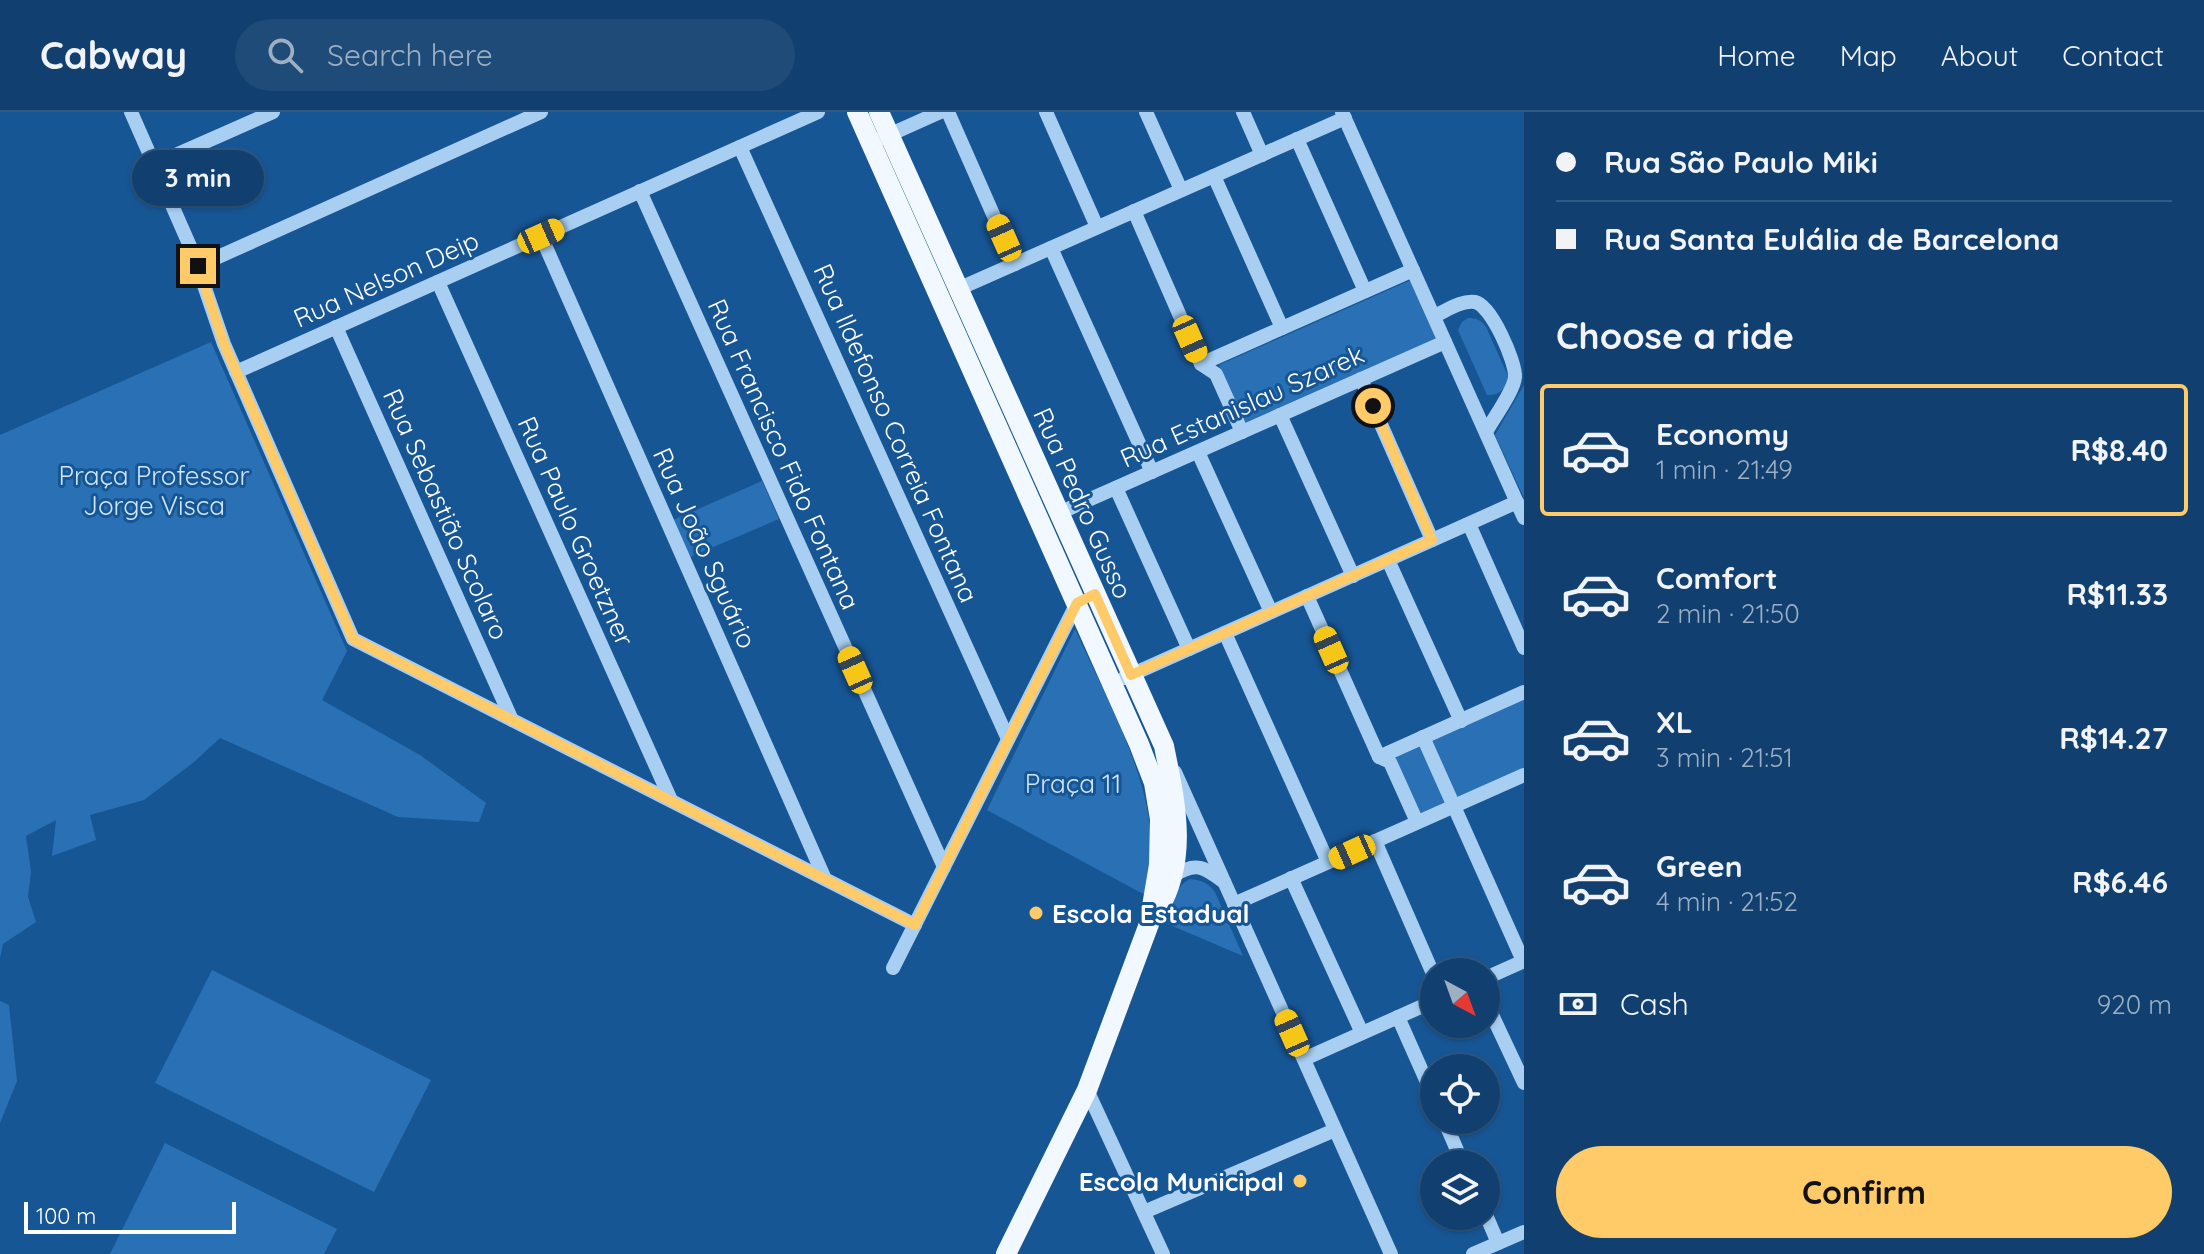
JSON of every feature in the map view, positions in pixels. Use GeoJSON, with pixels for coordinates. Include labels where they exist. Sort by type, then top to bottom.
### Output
{"type":"FeatureCollection","features":[{"type":"Feature","properties":{"kind":"main road","name":"Rua Pedro Gusso"},"geometry":{"type":"LineString","coordinates":[[857,112],[880,139],[958,289],[1059,513],[1086,598]]}},
{"type":"Feature","properties":{"kind":"main road","name":"Rua Pedro Gusso"},"geometry":{"type":"LineString","coordinates":[[879,112],[880,139],[1122,679],[1158,803],[1160,850],[1149,924]]}},
{"type":"Feature","properties":{"kind":"main road","name":"Rua Pedro Gusso"},"geometry":{"type":"LineString","coordinates":[[1006,1254],[1087,1090],[1149,924],[1173,876],[1177,823],[1164,746],[1122,679]]}},
{"type":"Feature","properties":{"kind":"street"},"geometry":{"type":"LineString","coordinates":[[131,112],[198,266],[219,332],[353,639],[915,925]]}},
{"type":"Feature","properties":{"kind":"street"},"geometry":{"type":"LineString","coordinates":[[153,165],[273,112]]}},
{"type":"Feature","properties":{"kind":"street"},"geometry":{"type":"LineString","coordinates":[[198,266],[541,112]]}},
{"type":"Feature","properties":{"kind":"street","name":"Rua Nelson Deip"},"geometry":{"type":"LineString","coordinates":[[236,372],[818,112]]}},
{"type":"Feature","properties":{"kind":"street"},"geometry":{"type":"LineString","coordinates":[[880,139],[940,112]]}},
{"type":"Feature","properties":{"kind":"street"},"geometry":{"type":"LineString","coordinates":[[948,112],[1015,264]]}},
{"type":"Feature","properties":{"kind":"street"},"geometry":{"type":"LineString","coordinates":[[1046,112],[1097,227]]}},
{"type":"Feature","properties":{"kind":"street"},"geometry":{"type":"LineString","coordinates":[[1146,112],[1181,190]]}},
{"type":"Feature","properties":{"kind":"street"},"geometry":{"type":"LineString","coordinates":[[1243,112],[1262,155]]}},
{"type":"Feature","properties":{"kind":"street"},"geometry":{"type":"LineString","coordinates":[[958,289],[1262,155],[1343,115],[1524,518]]}},
{"type":"Feature","properties":{"kind":"street"},"geometry":{"type":"LineString","coordinates":[[1297,139],[1365,291]]}},
{"type":"Feature","properties":{"kind":"street","name":"Rua Ildefonso Correia Fontana"},"geometry":{"type":"LineString","coordinates":[[740,147],[1008,739]]}},
{"type":"Feature","properties":{"kind":"street"},"geometry":{"type":"LineString","coordinates":[[1214,176],[1282,328]]}},
{"type":"Feature","properties":{"kind":"street","name":"Rua Francisco Fido Fontana"},"geometry":{"type":"LineString","coordinates":[[640,191],[944,867]]}},
{"type":"Feature","properties":{"kind":"street"},"geometry":{"type":"LineString","coordinates":[[1134,211],[1201,364],[1216,374],[1242,432]]}},
{"type":"Feature","properties":{"kind":"street","name":"Rua João Sguário"},"geometry":{"type":"LineString","coordinates":[[541,236],[825,879]]}},
{"type":"Feature","properties":{"kind":"street"},"geometry":{"type":"LineString","coordinates":[[1051,248],[1152,472]]}},
{"type":"Feature","properties":{"kind":"street"},"geometry":{"type":"LineString","coordinates":[[1201,364],[1413,270]]}},
{"type":"Feature","properties":{"kind":"street","name":"Rua Paulo Groetzner"},"geometry":{"type":"LineString","coordinates":[[438,282],[671,800]]}},
{"type":"Feature","properties":{"kind":"street"},"geometry":{"type":"LineString","coordinates":[[1434,316],[1473,302],[1481,304],[1493,319],[1516,375],[1513,386],[1486,432]]}},
{"type":"Feature","properties":{"kind":"street","name":"Rua Sebastião Scolaro"},"geometry":{"type":"LineString","coordinates":[[336,327],[512,720]]}},
{"type":"Feature","properties":{"kind":"street","name":"Rua Estanislau Szarek"},"geometry":{"type":"LineString","coordinates":[[1059,513],[1445,342]]}},
{"type":"Feature","properties":{"kind":"street"},"geometry":{"type":"LineString","coordinates":[[1361,379],[1432,540]]}},
{"type":"Feature","properties":{"kind":"street"},"geometry":{"type":"LineString","coordinates":[[1280,415],[1353,576]]}},
{"type":"Feature","properties":{"kind":"street"},"geometry":{"type":"LineString","coordinates":[[1198,452],[1271,612]]}},
{"type":"Feature","properties":{"kind":"street"},"geometry":{"type":"LineString","coordinates":[[1116,488],[1189,649]]}},
{"type":"Feature","properties":{"kind":"street"},"geometry":{"type":"LineString","coordinates":[[1122,679],[1517,502]]}},
{"type":"Feature","properties":{"kind":"street"},"geometry":{"type":"LineString","coordinates":[[1469,524],[1524,648]]}},
{"type":"Feature","properties":{"kind":"street"},"geometry":{"type":"LineString","coordinates":[[1388,560],[1461,721]]}},
{"type":"Feature","properties":{"kind":"street"},"geometry":{"type":"LineString","coordinates":[[1307,596],[1379,757],[1390,762],[1417,822]]}},
{"type":"Feature","properties":{"kind":"street"},"geometry":{"type":"LineString","coordinates":[[893,968],[1008,739],[1086,598]]}},
{"type":"Feature","properties":{"kind":"street"},"geometry":{"type":"LineString","coordinates":[[1225,633],[1328,862]]}},
{"type":"Feature","properties":{"kind":"street"},"geometry":{"type":"LineString","coordinates":[[1379,757],[1524,692]]}},
{"type":"Feature","properties":{"kind":"street"},"geometry":{"type":"LineString","coordinates":[[1423,737],[1524,961],[1500,972]]}},
{"type":"Feature","properties":{"kind":"street"},"geometry":{"type":"LineString","coordinates":[[1164,746],[1391,1254]]}},
{"type":"Feature","properties":{"kind":"street"},"geometry":{"type":"LineString","coordinates":[[1234,904],[1524,775]]}},
{"type":"Feature","properties":{"kind":"street"},"geometry":{"type":"LineString","coordinates":[[1375,841],[1426,958]]}},
{"type":"Feature","properties":{"kind":"street"},"geometry":{"type":"LineString","coordinates":[[1173,876],[1193,866],[1225,882]]}},
{"type":"Feature","properties":{"kind":"street"},"geometry":{"type":"LineString","coordinates":[[1291,878],[1362,1033]]}},
{"type":"Feature","properties":{"kind":"street"},"geometry":{"type":"LineString","coordinates":[[1304,1059],[1420,1007]]}},
{"type":"Feature","properties":{"kind":"street"},"geometry":{"type":"LineString","coordinates":[[1398,1017],[1420,1066]]}},
{"type":"Feature","properties":{"kind":"street"},"geometry":{"type":"LineString","coordinates":[[1500,1032],[1524,1083]]}},
{"type":"Feature","properties":{"kind":"street"},"geometry":{"type":"LineString","coordinates":[[1087,1090],[1163,1254]]}},
{"type":"Feature","properties":{"kind":"street"},"geometry":{"type":"LineString","coordinates":[[1144,1212],[1335,1130]]}},
{"type":"Feature","properties":{"kind":"street"},"geometry":{"type":"LineString","coordinates":[[1492,1230],[1498,1243]]}},
{"type":"Feature","properties":{"kind":"street"},"geometry":{"type":"LineString","coordinates":[[1473,1254],[1524,1232]]}},
{"type":"Feature","properties":{"kind":"green space"},"geometry":{"type":"Polygon","coordinates":[[[1411,280],[1437,338],[1244,423],[1219,365],[1411,280]]]}},
{"type":"Feature","properties":{"kind":"green space"},"geometry":{"type":"Polygon","coordinates":[[[1468,318],[1478,320],[1486,327],[1508,376],[1505,388],[1499,393],[1487,395],[1458,330],[1468,318]]]}},
{"type":"Feature","properties":{"kind":"green space","name":"Praça Professor Jorge Visca"},"geometry":{"type":"Polygon","coordinates":[[[211,342],[347,651],[322,700],[420,755],[486,803],[479,822],[398,817],[220,738],[144,800],[90,815],[96,840],[52,856],[56,820],[26,836],[31,872],[28,897],[36,922],[3,944],[0,958],[0,435],[211,342]]]}},
{"type":"Feature","properties":{"kind":"green space"},"geometry":{"type":"Polygon","coordinates":[[[1524,385],[1524,498],[1495,435],[1524,385]]]}},
{"type":"Feature","properties":{"kind":"green space"},"geometry":{"type":"Polygon","coordinates":[[[762,481],[779,519],[690,557],[673,520],[762,481]]]}},
{"type":"Feature","properties":{"kind":"green space","name":"Praça 11"},"geometry":{"type":"Polygon","coordinates":[[[1075,629],[1120,726],[1146,802],[1151,844],[1145,895],[987,810],[1075,629]]]}},
{"type":"Feature","properties":{"kind":"green space"},"geometry":{"type":"Polygon","coordinates":[[[1524,699],[1524,769],[1421,815],[1395,756],[1524,699]]]}},
{"type":"Feature","properties":{"kind":"green space"},"geometry":{"type":"Polygon","coordinates":[[[1190,879],[1204,882],[1215,892],[1243,956],[1163,922],[1177,892],[1190,879]]]}},
{"type":"Feature","properties":{"kind":"green space"},"geometry":{"type":"Polygon","coordinates":[[[212,970],[431,1080],[374,1192],[155,1083],[212,970]]]}},
{"type":"Feature","properties":{"kind":"green space"},"geometry":{"type":"Polygon","coordinates":[[[0,1001],[9,1005],[17,1081],[0,1123],[0,1001]]]}},
{"type":"Feature","properties":{"kind":"green space"},"geometry":{"type":"Polygon","coordinates":[[[165,1143],[337,1229],[324,1254],[110,1254],[165,1143]]]}},
{"type":"Feature","properties":{"kind":"place","name":"Escola Estadual"},"geometry":{"type":"Point","coordinates":[1036,913]}},
{"type":"Feature","properties":{"kind":"place","name":"Escola Municipal"},"geometry":{"type":"Point","coordinates":[1300,1181]}},
{"type":"Feature","properties":{"kind":"route"},"geometry":{"type":"LineString","coordinates":[[198,266],[224,344],[353,639],[915,925],[1077,603],[1095,594],[1131,675],[1432,540],[1373,406]]}}]}
